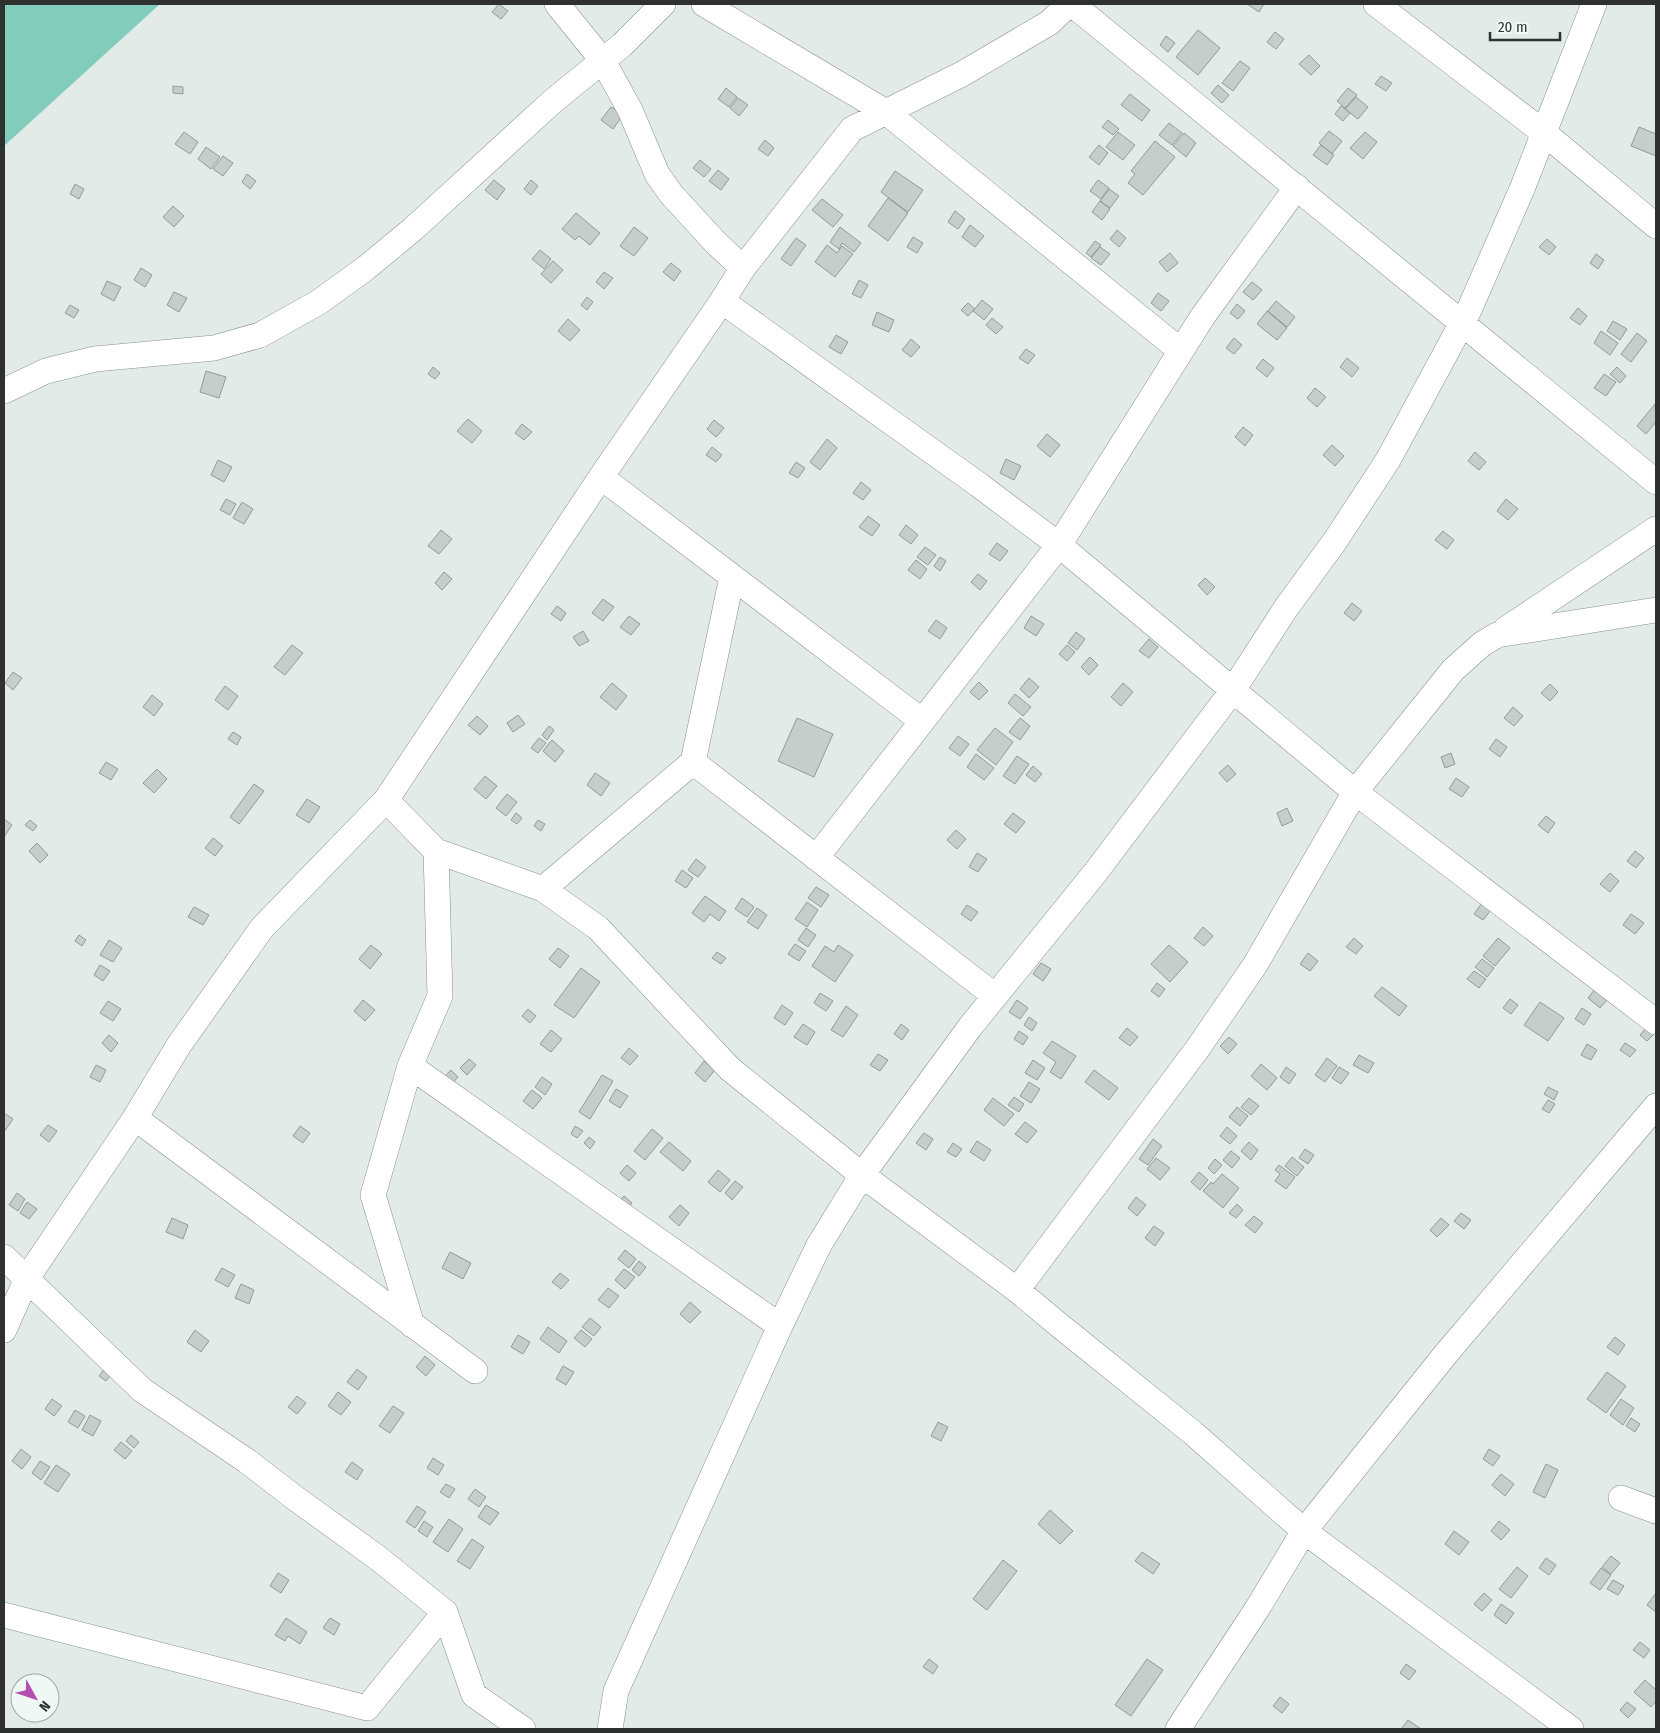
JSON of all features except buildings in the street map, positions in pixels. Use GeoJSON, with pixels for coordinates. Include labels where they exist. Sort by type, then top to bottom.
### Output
{"type":"FeatureCollection","features":[{"type":"Feature","properties":{"kind":"street"},"geometry":{"type":"LineString","coordinates":[[557,4],[603,61],[630,110],[657,174],[671,194],[742,268]]}},
{"type":"Feature","properties":{"kind":"street"},"geometry":{"type":"LineString","coordinates":[[4,386],[46,371],[94,359],[214,348],[260,335],[319,302],[413,229],[553,101],[622,45],[663,4]]}},
{"type":"Feature","properties":{"kind":"street"},"geometry":{"type":"LineString","coordinates":[[704,4],[886,112],[1181,351]]}},
{"type":"Feature","properties":{"kind":"street"},"geometry":{"type":"LineString","coordinates":[[4,1330],[27,1278],[134,1118],[179,1045],[262,928],[386,800],[601,477],[722,301],[742,268],[852,129],[962,74],[1049,23],[1071,4],[1656,482]]}},
{"type":"Feature","properties":{"kind":"street"},"geometry":{"type":"LineString","coordinates":[[1376,4],[1544,132],[1656,226]]}},
{"type":"Feature","properties":{"kind":"street"},"geometry":{"type":"LineString","coordinates":[[610,1729],[616,1691],[780,1326],[820,1245],[862,1175],[970,1027],[1095,872],[1233,690],[1286,608],[1335,540],[1388,460],[1469,310],[1522,189],[1594,4]]}},
{"type":"Feature","properties":{"kind":"street"},"geometry":{"type":"LineString","coordinates":[[816,858],[1059,545],[1203,316],[1297,187]]}},
{"type":"Feature","properties":{"kind":"street"},"geometry":{"type":"LineString","coordinates":[[722,301],[979,484],[1059,545],[1356,792],[1656,1022]]}},
{"type":"Feature","properties":{"kind":"street"},"geometry":{"type":"LineString","coordinates":[[601,477],[922,721]]}},
{"type":"Feature","properties":{"kind":"street"},"geometry":{"type":"LineString","coordinates":[[1017,1290],[1198,1048],[1240,988],[1356,792],[1453,670],[1482,644],[1497,636],[1656,529]]}},
{"type":"Feature","properties":{"kind":"street"},"geometry":{"type":"LineString","coordinates":[[543,889],[693,762],[732,577]]}},
{"type":"Feature","properties":{"kind":"street"},"geometry":{"type":"LineString","coordinates":[[1497,636],[1508,632],[1656,610]]}},
{"type":"Feature","properties":{"kind":"street"},"geometry":{"type":"LineString","coordinates":[[693,762],[994,996]]}},
{"type":"Feature","properties":{"kind":"street"},"geometry":{"type":"LineString","coordinates":[[386,800],[436,851],[543,889],[598,928],[730,1069],[862,1175],[1017,1290],[1193,1433],[1304,1532],[1571,1729]]}},
{"type":"Feature","properties":{"kind":"street"},"geometry":{"type":"LineString","coordinates":[[412,1324],[373,1195],[410,1066],[440,996],[436,851]]}},
{"type":"Feature","properties":{"kind":"street"},"geometry":{"type":"LineString","coordinates":[[410,1066],[780,1326]]}},
{"type":"Feature","properties":{"kind":"street"},"geometry":{"type":"LineString","coordinates":[[1178,1729],[1258,1609],[1304,1532],[1445,1355],[1656,1106]]}},
{"type":"Feature","properties":{"kind":"street"},"geometry":{"type":"LineString","coordinates":[[134,1118],[474,1371]]}},
{"type":"Feature","properties":{"kind":"street"},"geometry":{"type":"LineString","coordinates":[[4,1257],[142,1390],[247,1461],[378,1558],[445,1612],[474,1695],[523,1729]]}},
{"type":"Feature","properties":{"kind":"street"},"geometry":{"type":"LineString","coordinates":[[1621,1498],[1656,1511]]}},
{"type":"Feature","properties":{"kind":"street"},"geometry":{"type":"LineString","coordinates":[[4,1615],[367,1708],[445,1612]]}},
{"type":"Feature","properties":{"kind":"green space"},"geometry":{"type":"Polygon","coordinates":[[[4,4],[160,4],[4,146],[4,4]]]}}]}
